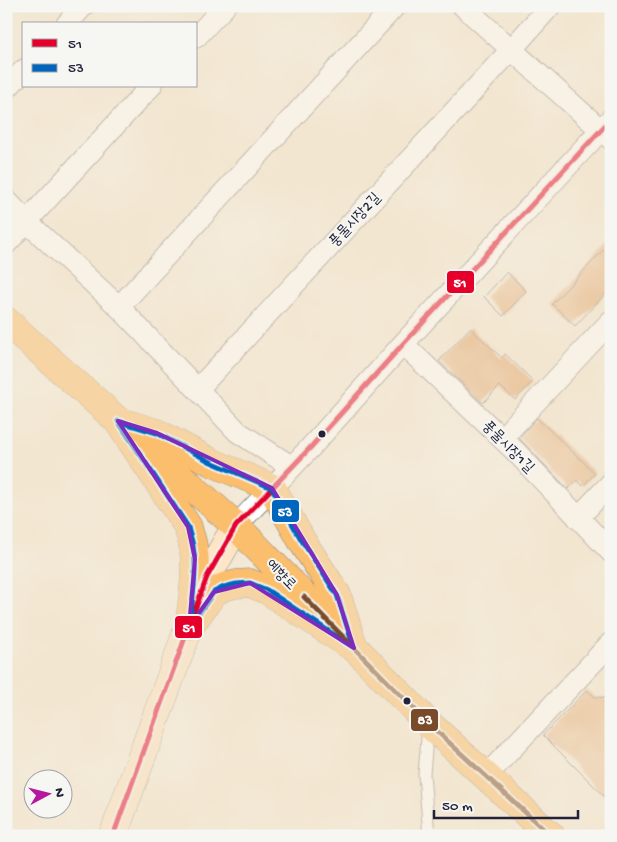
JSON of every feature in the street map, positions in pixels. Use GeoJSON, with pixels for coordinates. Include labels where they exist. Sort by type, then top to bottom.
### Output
{"type":"FeatureCollection","features":[{"type":"Feature","properties":{"kind":"main road","name":"예향로"},"geometry":{"type":"LineString","coordinates":[[6,321],[236,526],[428,724],[551,836]]}},
{"type":"Feature","properties":{"kind":"main road"},"geometry":{"type":"LineString","coordinates":[[118,421],[157,433],[211,462],[272,488],[302,541],[337,595],[354,648]]}},
{"type":"Feature","properties":{"kind":"main road"},"geometry":{"type":"LineString","coordinates":[[118,421],[188,527],[195,559],[189,627]]}},
{"type":"Feature","properties":{"kind":"main road"},"geometry":{"type":"LineString","coordinates":[[113,836],[207,577],[236,526]]}},
{"type":"Feature","properties":{"kind":"main road"},"geometry":{"type":"LineString","coordinates":[[189,627],[214,592],[224,587],[250,583],[267,590],[354,648]]}},
{"type":"Feature","properties":{"kind":"street"},"geometry":{"type":"LineString","coordinates":[[69,22],[83,6]]}},
{"type":"Feature","properties":{"kind":"street"},"geometry":{"type":"LineString","coordinates":[[198,36],[225,6]]}},
{"type":"Feature","properties":{"kind":"street"},"geometry":{"type":"LineString","coordinates":[[119,307],[395,6]]}},
{"type":"Feature","properties":{"kind":"street"},"geometry":{"type":"LineString","coordinates":[[236,526],[404,344],[607,130],[511,50],[463,6]]}},
{"type":"Feature","properties":{"kind":"street","name":"풍물시장2길"},"geometry":{"type":"LineString","coordinates":[[198,389],[550,6]]}},
{"type":"Feature","properties":{"kind":"street"},"geometry":{"type":"LineString","coordinates":[[6,89],[22,72]]}},
{"type":"Feature","properties":{"kind":"street"},"geometry":{"type":"LineString","coordinates":[[6,244],[150,88]]}},
{"type":"Feature","properties":{"kind":"street"},"geometry":{"type":"LineString","coordinates":[[6,200],[119,307],[238,432],[292,467]]}},
{"type":"Feature","properties":{"kind":"street"},"geometry":{"type":"LineString","coordinates":[[502,438],[611,321]]}},
{"type":"Feature","properties":{"kind":"street","name":"풍물시장1길"},"geometry":{"type":"LineString","coordinates":[[404,344],[502,438],[611,552]]}},
{"type":"Feature","properties":{"kind":"street"},"geometry":{"type":"LineString","coordinates":[[578,518],[611,483]]}},
{"type":"Feature","properties":{"kind":"street"},"geometry":{"type":"LineString","coordinates":[[486,776],[611,643]]}},
{"type":"Feature","properties":{"kind":"lane"},"geometry":{"type":"LineString","coordinates":[[428,724],[424,774],[429,836]]}},
{"type":"Feature","properties":{"kind":"highlighted area"},"geometry":{"type":"Polygon","coordinates":[[[118,421],[157,433],[272,488],[337,595],[354,648],[250,583],[214,592],[189,627],[195,559],[188,527],[118,421]]]}},
{"type":"Feature","properties":{"kind":"building"},"geometry":{"type":"Polygon","coordinates":[[[611,242],[611,288],[575,326],[552,304],[611,242]]]}},
{"type":"Feature","properties":{"kind":"building"},"geometry":{"type":"Polygon","coordinates":[[[507,272],[526,291],[503,316],[484,297],[507,272]]]}},
{"type":"Feature","properties":{"kind":"building"},"geometry":{"type":"Polygon","coordinates":[[[470,328],[502,358],[505,354],[533,381],[515,400],[500,386],[483,403],[439,361],[470,328]]]}},
{"type":"Feature","properties":{"kind":"building"},"geometry":{"type":"Polygon","coordinates":[[[537,418],[595,473],[583,486],[577,480],[568,489],[519,438],[537,418]]]}},
{"type":"Feature","properties":{"kind":"building"},"geometry":{"type":"Polygon","coordinates":[[[587,690],[595,697],[611,698],[611,803],[543,735],[587,690]]]}},
{"type":"Feature","properties":{"kind":"transit line","name":"51"},"geometry":{"type":"LineString","coordinates":[[113,836],[207,577],[236,526],[310,448],[403,344],[611,119]]}},
{"type":"Feature","properties":{"kind":"transit line","name":"53"},"geometry":{"type":"LineString","coordinates":[[118,421],[157,433],[211,462],[272,488],[302,541],[337,595],[354,648],[267,590],[250,583],[236,584],[214,592],[189,627],[195,566],[193,546],[188,527],[118,421]]}},
{"type":"Feature","properties":{"kind":"transit line","name":"83"},"geometry":{"type":"LineString","coordinates":[[304,597],[429,724],[551,836]]}}]}
